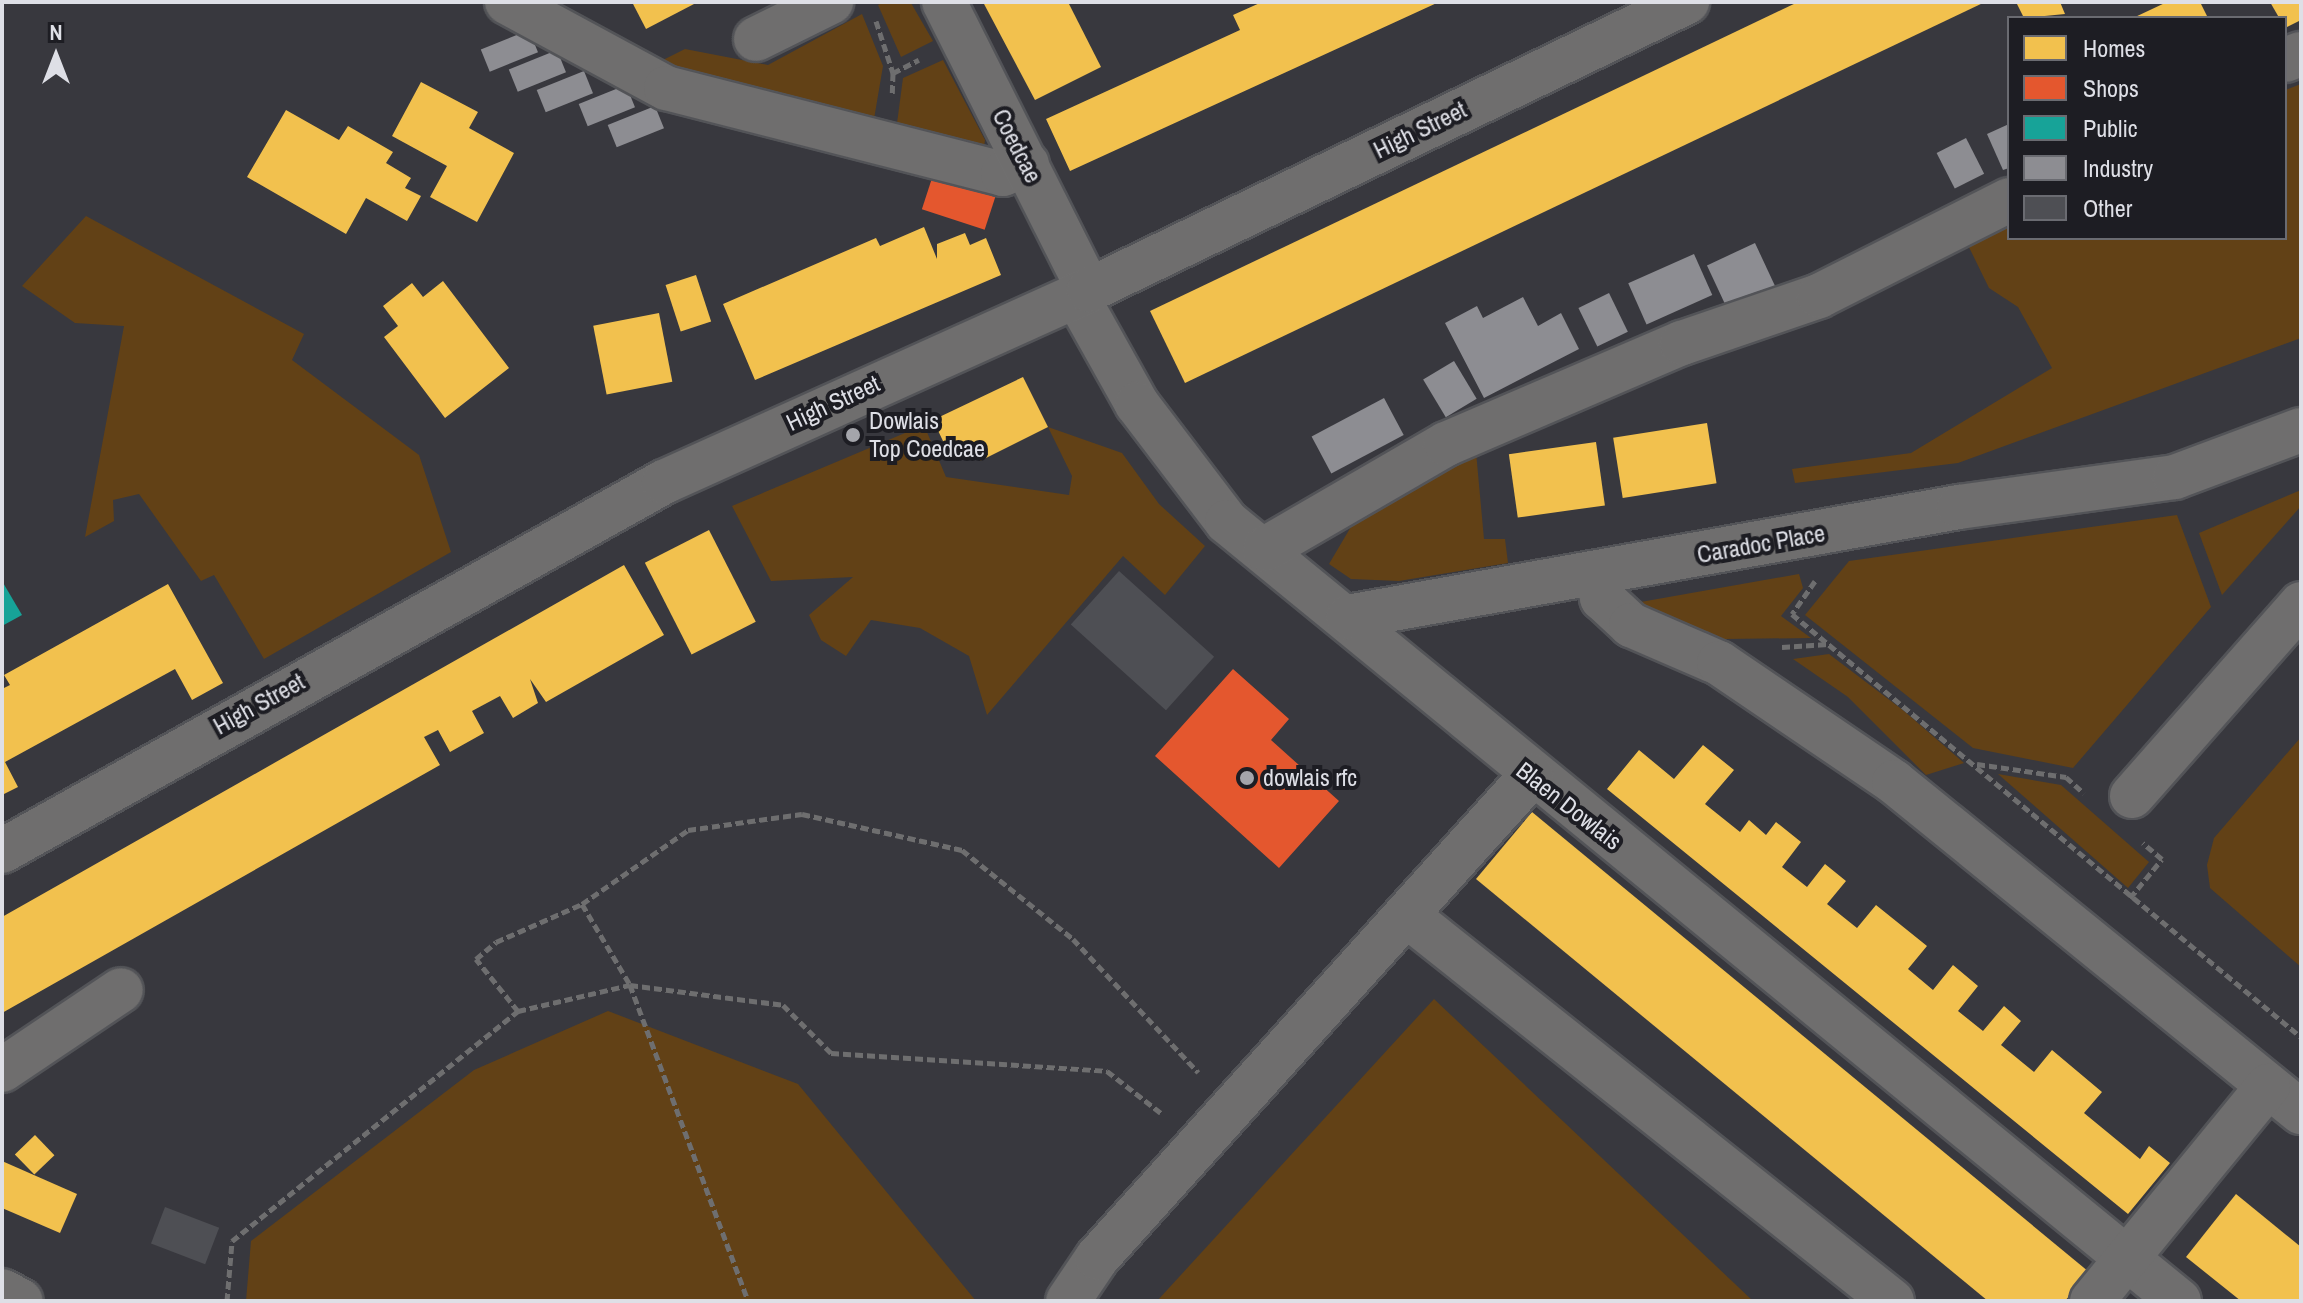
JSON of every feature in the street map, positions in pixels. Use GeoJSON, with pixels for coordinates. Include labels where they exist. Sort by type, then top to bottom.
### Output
{"type":"FeatureCollection","features":[{"type":"Feature","properties":{"kind":"street"},"geometry":{"type":"LineString","coordinates":[[507,2],[666,88],[1003,174],[1027,164]]}},
{"type":"Feature","properties":{"kind":"street","name":"Coedcae"},"geometry":{"type":"LineString","coordinates":[[944,2],[1027,164],[1082,292]]}},
{"type":"Feature","properties":{"kind":"street","name":"High Street"},"geometry":{"type":"LineString","coordinates":[[2,851],[664,482],[1082,292],[1687,2]]}},
{"type":"Feature","properties":{"kind":"street"},"geometry":{"type":"LineString","coordinates":[[756,39],[850,6]]}},
{"type":"Feature","properties":{"kind":"street"},"geometry":{"type":"LineString","coordinates":[[1265,549],[1446,444],[1682,343],[1819,296],[2007,201]]}},
{"type":"Feature","properties":{"kind":"street","name":"Blaen Dowlais"},"geometry":{"type":"LineString","coordinates":[[1082,292],[1137,404],[1198,491],[1531,776],[2179,1301]]}},
{"type":"Feature","properties":{"kind":"street","name":"Caradoc Place"},"geometry":{"type":"LineString","coordinates":[[1348,617],[1813,535],[2175,477],[2301,430]]}},
{"type":"Feature","properties":{"kind":"street"},"geometry":{"type":"LineString","coordinates":[[1597,574],[1602,598],[1631,625],[1719,663],[1894,782],[2284,1099],[2127,1259],[2092,1301]]}},
{"type":"Feature","properties":{"kind":"street"},"geometry":{"type":"LineString","coordinates":[[2118,809],[2301,604]]}},
{"type":"Feature","properties":{"kind":"street"},"geometry":{"type":"LineString","coordinates":[[1068,1301],[1199,1144],[1409,917],[1531,776]]}},
{"type":"Feature","properties":{"kind":"street"},"geometry":{"type":"LineString","coordinates":[[1409,917],[1892,1301]]}},
{"type":"Feature","properties":{"kind":"street"},"geometry":{"type":"LineString","coordinates":[[2,1070],[121,990]]}},
{"type":"Feature","properties":{"kind":"street"},"geometry":{"type":"LineString","coordinates":[[2,1291],[21,1301]]}},
{"type":"Feature","properties":{"kind":"path"},"geometry":{"type":"LineString","coordinates":[[850,6],[893,73],[880,143]]}},
{"type":"Feature","properties":{"kind":"path"},"geometry":{"type":"LineString","coordinates":[[1813,535],[1821,573],[1792,614],[1977,764],[2130,898],[2301,1037]]}},
{"type":"Feature","properties":{"kind":"path"},"geometry":{"type":"LineString","coordinates":[[1977,764],[2066,777],[2118,809],[2162,859],[2130,898]]}},
{"type":"Feature","properties":{"kind":"path"},"geometry":{"type":"LineString","coordinates":[[518,1011],[476,959],[496,942],[582,904],[688,830],[802,814],[962,850],[1073,939],[1234,1105]]}},
{"type":"Feature","properties":{"kind":"path"},"geometry":{"type":"LineString","coordinates":[[582,904],[630,985],[748,1301]]}},
{"type":"Feature","properties":{"kind":"path"},"geometry":{"type":"LineString","coordinates":[[227,1301],[232,1241],[518,1011],[630,985],[783,1005],[831,1053],[1107,1071],[1199,1144]]}},
{"type":"Feature","properties":{"kind":"shaded area"},"geometry":{"type":"Polygon","coordinates":[[[884,2],[911,3],[933,41],[901,57],[878,5],[884,2]]]}},
{"type":"Feature","properties":{"kind":"shaded area"},"geometry":{"type":"Polygon","coordinates":[[[862,14],[883,66],[873,125],[649,67],[685,49],[768,65],[862,14]]]}},
{"type":"Feature","properties":{"kind":"shaded area"},"geometry":{"type":"Polygon","coordinates":[[[943,60],[985,140],[984,147],[896,131],[903,78],[943,60]]]}},
{"type":"Feature","properties":{"kind":"shaded area"},"geometry":{"type":"Polygon","coordinates":[[[2301,84],[2301,338],[1958,463],[1795,483],[1792,469],[1911,453],[2052,368],[2018,307],[1989,288],[1963,235],[2007,213],[2007,240],[2287,240],[2287,89],[2301,84]]]}},
{"type":"Feature","properties":{"kind":"shaded area"},"geometry":{"type":"Polygon","coordinates":[[[86,216],[304,334],[292,360],[419,455],[451,552],[264,659],[214,575],[201,581],[139,494],[113,500],[114,521],[85,537],[124,326],[75,323],[22,286],[86,216]]]}},
{"type":"Feature","properties":{"kind":"shaded area"},"geometry":{"type":"Polygon","coordinates":[[[924,425],[946,477],[1069,495],[1072,476],[1048,427],[1122,453],[1159,504],[1205,546],[1165,595],[1123,556],[987,715],[969,656],[920,628],[871,620],[846,656],[821,640],[809,615],[853,577],[771,581],[732,506],[924,425]]]}},
{"type":"Feature","properties":{"kind":"shaded area"},"geometry":{"type":"Polygon","coordinates":[[[1476,452],[1484,539],[1505,539],[1508,563],[1399,581],[1351,579],[1329,564],[1352,525],[1383,497],[1476,452]]]}},
{"type":"Feature","properties":{"kind":"shaded area"},"geometry":{"type":"Polygon","coordinates":[[[2301,490],[2301,506],[2222,595],[2199,533],[2301,490]]]}},
{"type":"Feature","properties":{"kind":"shaded area"},"geometry":{"type":"Polygon","coordinates":[[[2177,515],[2211,607],[2073,768],[1973,748],[1805,615],[1849,561],[2177,515]]]}},
{"type":"Feature","properties":{"kind":"shaded area"},"geometry":{"type":"Polygon","coordinates":[[[1799,574],[1803,588],[1781,616],[1811,638],[1724,639],[1666,625],[1635,603],[1799,574]]]}},
{"type":"Feature","properties":{"kind":"shaded area"},"geometry":{"type":"Polygon","coordinates":[[[1829,654],[1904,711],[1964,763],[1926,775],[1848,697],[1793,659],[1829,654]]]}},
{"type":"Feature","properties":{"kind":"shaded area"},"geometry":{"type":"Polygon","coordinates":[[[2301,737],[2301,967],[2210,888],[2207,865],[2214,838],[2301,737]]]}},
{"type":"Feature","properties":{"kind":"shaded area"},"geometry":{"type":"Polygon","coordinates":[[[1998,774],[2061,785],[2149,862],[2128,888],[1998,774]]]}},
{"type":"Feature","properties":{"kind":"shaded area"},"geometry":{"type":"Polygon","coordinates":[[[1434,999],[1753,1301],[1157,1301],[1434,999]]]}},
{"type":"Feature","properties":{"kind":"shaded area"},"geometry":{"type":"Polygon","coordinates":[[[608,1011],[798,1084],[976,1301],[246,1301],[251,1241],[474,1070],[608,1011]]]}},
{"type":"Feature","properties":{"kind":"building: Homes"},"geometry":{"type":"Polygon","coordinates":[[[632,2],[693,2],[694,4],[646,29],[632,2]]]}},
{"type":"Feature","properties":{"kind":"building: Homes"},"geometry":{"type":"Polygon","coordinates":[[[983,2],[1068,2],[1101,67],[1035,100],[983,2]]]}},
{"type":"Feature","properties":{"kind":"building: Homes"},"geometry":{"type":"Polygon","coordinates":[[[1262,2],[1439,2],[1070,171],[1046,119],[1240,30],[1233,15],[1262,2]]]}},
{"type":"Feature","properties":{"kind":"building: Homes"},"geometry":{"type":"Polygon","coordinates":[[[1798,2],[1985,2],[1185,383],[1150,311],[1798,2]]]}},
{"type":"Feature","properties":{"kind":"building: Homes"},"geometry":{"type":"Polygon","coordinates":[[[2016,2],[2060,2],[2065,14],[2044,16],[2023,16],[2016,2]]]}},
{"type":"Feature","properties":{"kind":"building: Homes"},"geometry":{"type":"Polygon","coordinates":[[[2167,2],[2200,2],[2207,16],[2137,16],[2167,2]]]}},
{"type":"Feature","properties":{"kind":"building: Homes"},"geometry":{"type":"Polygon","coordinates":[[[2270,2],[2301,2],[2301,20],[2287,27],[2287,16],[2278,16],[2270,2]]]}},
{"type":"Feature","properties":{"kind":"building: Homes"},"geometry":{"type":"Polygon","coordinates":[[[421,82],[478,112],[469,128],[514,153],[477,222],[430,197],[447,166],[392,136],[421,82]]]}},
{"type":"Feature","properties":{"kind":"building: Homes"},"geometry":{"type":"Polygon","coordinates":[[[286,110],[339,140],[348,126],[393,152],[386,163],[411,178],[405,188],[421,196],[407,221],[366,198],[346,234],[247,177],[286,110]]]}},
{"type":"Feature","properties":{"kind":"building: Homes"},"geometry":{"type":"Polygon","coordinates":[[[924,227],[937,259],[937,244],[965,233],[970,245],[986,238],[1001,275],[755,380],[723,304],[876,238],[880,246],[924,227]]]}},
{"type":"Feature","properties":{"kind":"building: Homes"},"geometry":{"type":"Polygon","coordinates":[[[696,275],[711,322],[681,331],[666,285],[696,275]]]}},
{"type":"Feature","properties":{"kind":"building: Homes"},"geometry":{"type":"Polygon","coordinates":[[[443,281],[509,368],[445,418],[384,337],[398,326],[383,306],[412,283],[423,297],[443,281]]]}},
{"type":"Feature","properties":{"kind":"building: Homes"},"geometry":{"type":"Polygon","coordinates":[[[659,313],[672,382],[607,394],[593,326],[659,313]]]}},
{"type":"Feature","properties":{"kind":"building: Homes"},"geometry":{"type":"Polygon","coordinates":[[[1023,377],[1048,427],[980,461],[974,450],[952,460],[933,420],[1023,377]]]}},
{"type":"Feature","properties":{"kind":"building: Homes"},"geometry":{"type":"Polygon","coordinates":[[[1707,423],[1717,483],[1623,498],[1613,438],[1707,423]]]}},
{"type":"Feature","properties":{"kind":"building: Homes"},"geometry":{"type":"Polygon","coordinates":[[[1596,442],[1605,505],[1518,518],[1509,454],[1596,442]]]}},
{"type":"Feature","properties":{"kind":"building: Homes"},"geometry":{"type":"Polygon","coordinates":[[[709,530],[756,622],[692,654],[645,563],[709,530]]]}},
{"type":"Feature","properties":{"kind":"building: Homes"},"geometry":{"type":"Polygon","coordinates":[[[624,565],[664,635],[546,702],[530,679],[538,703],[513,718],[500,696],[472,711],[484,733],[450,752],[438,730],[424,737],[440,765],[2,1013],[2,917],[624,565]]]}},
{"type":"Feature","properties":{"kind":"building: Homes"},"geometry":{"type":"Polygon","coordinates":[[[168,584],[223,683],[192,700],[175,669],[5,762],[18,787],[2,795],[2,689],[10,685],[4,675],[168,584]]]}},
{"type":"Feature","properties":{"kind":"building: Homes"},"geometry":{"type":"Polygon","coordinates":[[[1703,745],[1734,770],[1705,804],[1740,832],[1749,820],[1766,835],[1776,822],[1801,842],[1782,867],[1807,887],[1825,864],[1846,881],[1827,904],[1857,928],[1876,905],[1927,946],[1908,969],[1933,990],[1953,965],[1978,986],[1958,1011],[1983,1031],[2004,1006],[2021,1021],[2001,1045],[2034,1072],[2052,1050],[2102,1092],[2084,1113],[2140,1159],[2149,1146],[2170,1163],[2128,1214],[1607,789],[1639,750],[1674,779],[1703,745]]]}},
{"type":"Feature","properties":{"kind":"building: Homes"},"geometry":{"type":"Polygon","coordinates":[[[1532,812],[2089,1272],[2065,1301],[1988,1301],[1476,879],[1532,812]]]}},
{"type":"Feature","properties":{"kind":"building: Homes"},"geometry":{"type":"Polygon","coordinates":[[[35,1135],[54,1155],[34,1175],[15,1154],[35,1135]]]}},
{"type":"Feature","properties":{"kind":"building: Homes"},"geometry":{"type":"Polygon","coordinates":[[[2,1161],[77,1194],[60,1233],[2,1208],[2,1161]]]}},
{"type":"Feature","properties":{"kind":"building: Homes"},"geometry":{"type":"Polygon","coordinates":[[[2236,1194],[2301,1247],[2301,1301],[2241,1301],[2186,1257],[2236,1194]]]}},
{"type":"Feature","properties":{"kind":"building: Shops"},"geometry":{"type":"Polygon","coordinates":[[[933,175],[996,195],[985,230],[922,209],[933,175]]]}},
{"type":"Feature","properties":{"kind":"building: Shops","name":"dowlais rfc"},"geometry":{"type":"Polygon","coordinates":[[[1233,669],[1289,719],[1271,740],[1339,801],[1279,868],[1155,756],[1233,669]]]}},
{"type":"Feature","properties":{"kind":"building: Public"},"geometry":{"type":"Polygon","coordinates":[[[2,581],[22,615],[2,626],[2,581]]]}},
{"type":"Feature","properties":{"kind":"building: Industry"},"geometry":{"type":"Polygon","coordinates":[[[529,30],[538,52],[490,72],[481,49],[529,30]]]}},
{"type":"Feature","properties":{"kind":"building: Industry"},"geometry":{"type":"Polygon","coordinates":[[[557,50],[566,72],[518,92],[509,69],[557,50]]]}},
{"type":"Feature","properties":{"kind":"building: Industry"},"geometry":{"type":"Polygon","coordinates":[[[584,71],[593,93],[546,112],[537,90],[584,71]]]}},
{"type":"Feature","properties":{"kind":"building: Industry"},"geometry":{"type":"Polygon","coordinates":[[[626,85],[635,107],[588,126],[579,104],[626,85]]]}},
{"type":"Feature","properties":{"kind":"building: Industry"},"geometry":{"type":"Polygon","coordinates":[[[655,106],[664,128],[617,147],[608,125],[655,106]]]}},
{"type":"Feature","properties":{"kind":"building: Industry"},"geometry":{"type":"Polygon","coordinates":[[[2007,125],[2007,169],[2003,170],[1987,134],[2007,125]]]}},
{"type":"Feature","properties":{"kind":"building: Industry"},"geometry":{"type":"Polygon","coordinates":[[[1966,138],[1984,174],[1955,189],[1937,153],[1966,138]]]}},
{"type":"Feature","properties":{"kind":"building: Industry"},"geometry":{"type":"Polygon","coordinates":[[[1755,243],[1777,289],[1729,312],[1707,265],[1755,243]]]}},
{"type":"Feature","properties":{"kind":"building: Industry"},"geometry":{"type":"Polygon","coordinates":[[[1694,254],[1712,295],[1647,324],[1628,283],[1694,254]]]}},
{"type":"Feature","properties":{"kind":"building: Industry"},"geometry":{"type":"Polygon","coordinates":[[[1609,293],[1628,332],[1597,347],[1578,308],[1609,293]]]}},
{"type":"Feature","properties":{"kind":"building: Industry"},"geometry":{"type":"Polygon","coordinates":[[[1523,297],[1538,326],[1561,313],[1579,349],[1484,398],[1445,323],[1477,306],[1483,318],[1523,297]]]}},
{"type":"Feature","properties":{"kind":"building: Industry"},"geometry":{"type":"Polygon","coordinates":[[[1454,361],[1477,399],[1446,417],[1423,380],[1454,361]]]}},
{"type":"Feature","properties":{"kind":"building: Industry"},"geometry":{"type":"Polygon","coordinates":[[[1384,398],[1404,435],[1331,474],[1312,436],[1384,398]]]}},
{"type":"Feature","properties":{"kind":"building: Other"},"geometry":{"type":"Polygon","coordinates":[[[1119,571],[1214,657],[1166,710],[1071,625],[1119,571]]]}},
{"type":"Feature","properties":{"kind":"building: Other"},"geometry":{"type":"Polygon","coordinates":[[[165,1207],[219,1228],[205,1264],[151,1243],[165,1207]]]}},
{"type":"Feature","properties":{"kind":"place","name":"Dowlais Top Coedcae"},"geometry":{"type":"Point","coordinates":[853,435]}},
{"type":"Feature","properties":{"kind":"place","name":"dowlais rfc"},"geometry":{"type":"Point","coordinates":[1247,778]}}]}
